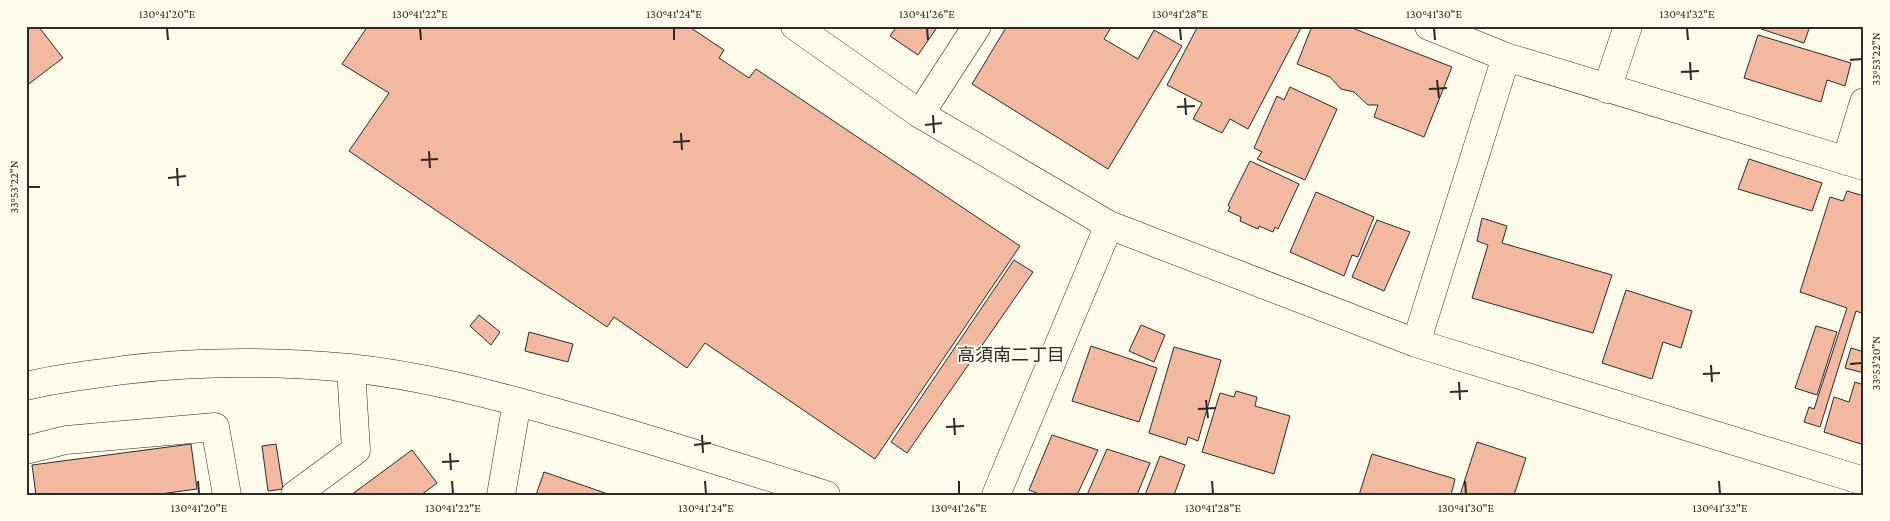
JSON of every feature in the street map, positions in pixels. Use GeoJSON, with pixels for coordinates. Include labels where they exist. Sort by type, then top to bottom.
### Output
{"type":"FeatureCollection","features":[{"type":"Feature","properties":{"kind":"street"},"geometry":{"type":"LineString","coordinates":[[795,26],[920,114],[1109,225],[1416,343],[1864,481]]}},
{"type":"Feature","properties":{"kind":"street"},"geometry":{"type":"LineString","coordinates":[[920,114],[977,26]]}},
{"type":"Feature","properties":{"kind":"street"},"geometry":{"type":"LineString","coordinates":[[1428,26],[1506,58],[1855,163],[1864,102]]}},
{"type":"Feature","properties":{"kind":"street"},"geometry":{"type":"LineString","coordinates":[[1607,89],[1628,26]]}},
{"type":"Feature","properties":{"kind":"street"},"geometry":{"type":"LineString","coordinates":[[1416,343],[1506,58]]}},
{"type":"Feature","properties":{"kind":"street"},"geometry":{"type":"LineString","coordinates":[[996,495],[1109,225]]}},
{"type":"Feature","properties":{"kind":"street"},"geometry":{"type":"LineString","coordinates":[[26,386],[51,380],[156,366],[253,362],[351,368],[436,382],[517,402],[635,434],[826,495]]}},
{"type":"Feature","properties":{"kind":"street"},"geometry":{"type":"LineString","coordinates":[[295,495],[356,450],[351,368]]}},
{"type":"Feature","properties":{"kind":"street"},"geometry":{"type":"LineString","coordinates":[[502,495],[517,402]]}},
{"type":"Feature","properties":{"kind":"street"},"geometry":{"type":"LineString","coordinates":[[26,450],[66,440],[215,427],[227,495]]}},
{"type":"Feature","properties":{"kind":"building"},"geometry":{"type":"Polygon","coordinates":[[[26,26],[38,26],[63,58],[26,86],[26,26]]]}},
{"type":"Feature","properties":{"kind":"building"},"geometry":{"type":"Polygon","coordinates":[[[368,26],[688,26],[724,50],[719,58],[749,78],[756,69],[1020,246],[875,459],[705,343],[687,368],[614,317],[607,327],[349,151],[389,93],[342,64],[368,26]]]}},
{"type":"Feature","properties":{"kind":"building"},"geometry":{"type":"Polygon","coordinates":[[[897,26],[938,26],[918,55],[890,36],[897,26]]]}},
{"type":"Feature","properties":{"kind":"building"},"geometry":{"type":"Polygon","coordinates":[[[1007,26],[1088,26],[1091,29],[1093,26],[1112,26],[1104,39],[1138,59],[1154,30],[1182,46],[1108,169],[972,84],[1007,26]]]}},
{"type":"Feature","properties":{"kind":"building"},"geometry":{"type":"Polygon","coordinates":[[[1198,26],[1302,26],[1248,129],[1230,119],[1222,133],[1193,119],[1202,103],[1167,85],[1198,26]]]}},
{"type":"Feature","properties":{"kind":"building"},"geometry":{"type":"Polygon","coordinates":[[[1312,26],[1347,26],[1452,67],[1424,137],[1374,117],[1378,105],[1368,105],[1354,92],[1341,89],[1330,77],[1297,64],[1312,26]]]}},
{"type":"Feature","properties":{"kind":"building"},"geometry":{"type":"Polygon","coordinates":[[[1762,26],[1810,26],[1804,43],[1761,29],[1762,26]]]}},
{"type":"Feature","properties":{"kind":"building"},"geometry":{"type":"Polygon","coordinates":[[[1758,35],[1851,63],[1845,86],[1827,80],[1821,102],[1744,78],[1758,35]]]}},
{"type":"Feature","properties":{"kind":"building"},"geometry":{"type":"Polygon","coordinates":[[[1290,87],[1337,109],[1305,180],[1257,159],[1262,152],[1254,148],[1277,96],[1284,100],[1290,87]]]}},
{"type":"Feature","properties":{"kind":"building"},"geometry":{"type":"Polygon","coordinates":[[[1749,159],[1822,183],[1812,211],[1738,189],[1749,159]]]}},
{"type":"Feature","properties":{"kind":"building"},"geometry":{"type":"Polygon","coordinates":[[[1250,161],[1299,184],[1278,229],[1275,227],[1273,232],[1259,226],[1258,229],[1240,221],[1241,217],[1228,211],[1230,207],[1228,205],[1250,161]]]}},
{"type":"Feature","properties":{"kind":"building"},"geometry":{"type":"Polygon","coordinates":[[[1847,191],[1864,196],[1864,314],[1856,311],[1820,427],[1804,422],[1809,407],[1814,409],[1847,308],[1800,292],[1830,197],[1843,201],[1847,191]]]}},
{"type":"Feature","properties":{"kind":"building"},"geometry":{"type":"Polygon","coordinates":[[[1316,192],[1374,217],[1358,257],[1352,255],[1344,276],[1290,252],[1316,192]]]}},
{"type":"Feature","properties":{"kind":"building"},"geometry":{"type":"Polygon","coordinates":[[[1482,218],[1507,226],[1502,243],[1612,275],[1593,333],[1472,298],[1488,245],[1477,241],[1482,218]]]}},
{"type":"Feature","properties":{"kind":"building"},"geometry":{"type":"Polygon","coordinates":[[[1377,220],[1410,232],[1384,291],[1352,277],[1377,220]]]}},
{"type":"Feature","properties":{"kind":"building"},"geometry":{"type":"Polygon","coordinates":[[[1014,260],[1033,272],[907,453],[891,442],[1014,260]]]}},
{"type":"Feature","properties":{"kind":"building"},"geometry":{"type":"Polygon","coordinates":[[[1626,290],[1692,311],[1681,348],[1663,342],[1652,379],[1602,363],[1626,290]]]}},
{"type":"Feature","properties":{"kind":"building"},"geometry":{"type":"Polygon","coordinates":[[[479,315],[500,332],[491,345],[470,326],[479,315]]]}},
{"type":"Feature","properties":{"kind":"building"},"geometry":{"type":"Polygon","coordinates":[[[1141,325],[1165,335],[1154,362],[1129,351],[1141,325]]]}},
{"type":"Feature","properties":{"kind":"building"},"geometry":{"type":"Polygon","coordinates":[[[1816,326],[1837,332],[1817,395],[1795,388],[1816,326]]]}},
{"type":"Feature","properties":{"kind":"building"},"geometry":{"type":"Polygon","coordinates":[[[529,332],[573,344],[568,362],[525,351],[529,332]]]}},
{"type":"Feature","properties":{"kind":"building"},"geometry":{"type":"Polygon","coordinates":[[[1091,346],[1157,368],[1139,422],[1072,401],[1091,346]]]}},
{"type":"Feature","properties":{"kind":"building"},"geometry":{"type":"Polygon","coordinates":[[[1174,347],[1221,360],[1198,441],[1188,437],[1186,445],[1149,433],[1174,347]]]}},
{"type":"Feature","properties":{"kind":"building"},"geometry":{"type":"Polygon","coordinates":[[[1851,348],[1864,352],[1864,373],[1845,368],[1851,348]]]}},
{"type":"Feature","properties":{"kind":"building"},"geometry":{"type":"Polygon","coordinates":[[[1855,382],[1864,385],[1864,445],[1824,432],[1834,397],[1849,402],[1855,382]]]}},
{"type":"Feature","properties":{"kind":"building"},"geometry":{"type":"Polygon","coordinates":[[[1236,391],[1257,397],[1255,406],[1290,416],[1274,474],[1202,452],[1220,393],[1234,397],[1236,391]]]}},
{"type":"Feature","properties":{"kind":"building"},"geometry":{"type":"Polygon","coordinates":[[[1052,435],[1098,450],[1077,495],[1042,495],[1029,490],[1052,435]]]}},
{"type":"Feature","properties":{"kind":"building"},"geometry":{"type":"Polygon","coordinates":[[[1477,442],[1526,458],[1514,495],[1460,495],[1477,442]]]}},
{"type":"Feature","properties":{"kind":"building"},"geometry":{"type":"Polygon","coordinates":[[[191,444],[197,489],[153,495],[36,495],[32,465],[191,444]]]}},
{"type":"Feature","properties":{"kind":"building"},"geometry":{"type":"Polygon","coordinates":[[[276,444],[283,489],[268,491],[262,446],[276,444]]]}},
{"type":"Feature","properties":{"kind":"building"},"geometry":{"type":"Polygon","coordinates":[[[1107,449],[1150,463],[1137,495],[1087,495],[1107,449]]]}},
{"type":"Feature","properties":{"kind":"building"},"geometry":{"type":"Polygon","coordinates":[[[412,450],[437,483],[421,495],[351,495],[412,450]]]}},
{"type":"Feature","properties":{"kind":"building"},"geometry":{"type":"Polygon","coordinates":[[[1372,454],[1455,479],[1451,495],[1359,495],[1372,454]]]}},
{"type":"Feature","properties":{"kind":"building"},"geometry":{"type":"Polygon","coordinates":[[[1160,456],[1185,465],[1174,495],[1145,495],[1160,456]]]}},
{"type":"Feature","properties":{"kind":"building"},"geometry":{"type":"Polygon","coordinates":[[[544,472],[611,495],[536,495],[544,472]]]}},
{"type":"Feature","properties":{"kind":"district","name":"高須南二丁目"},"geometry":{"type":"Point","coordinates":[1011,355]}}]}
